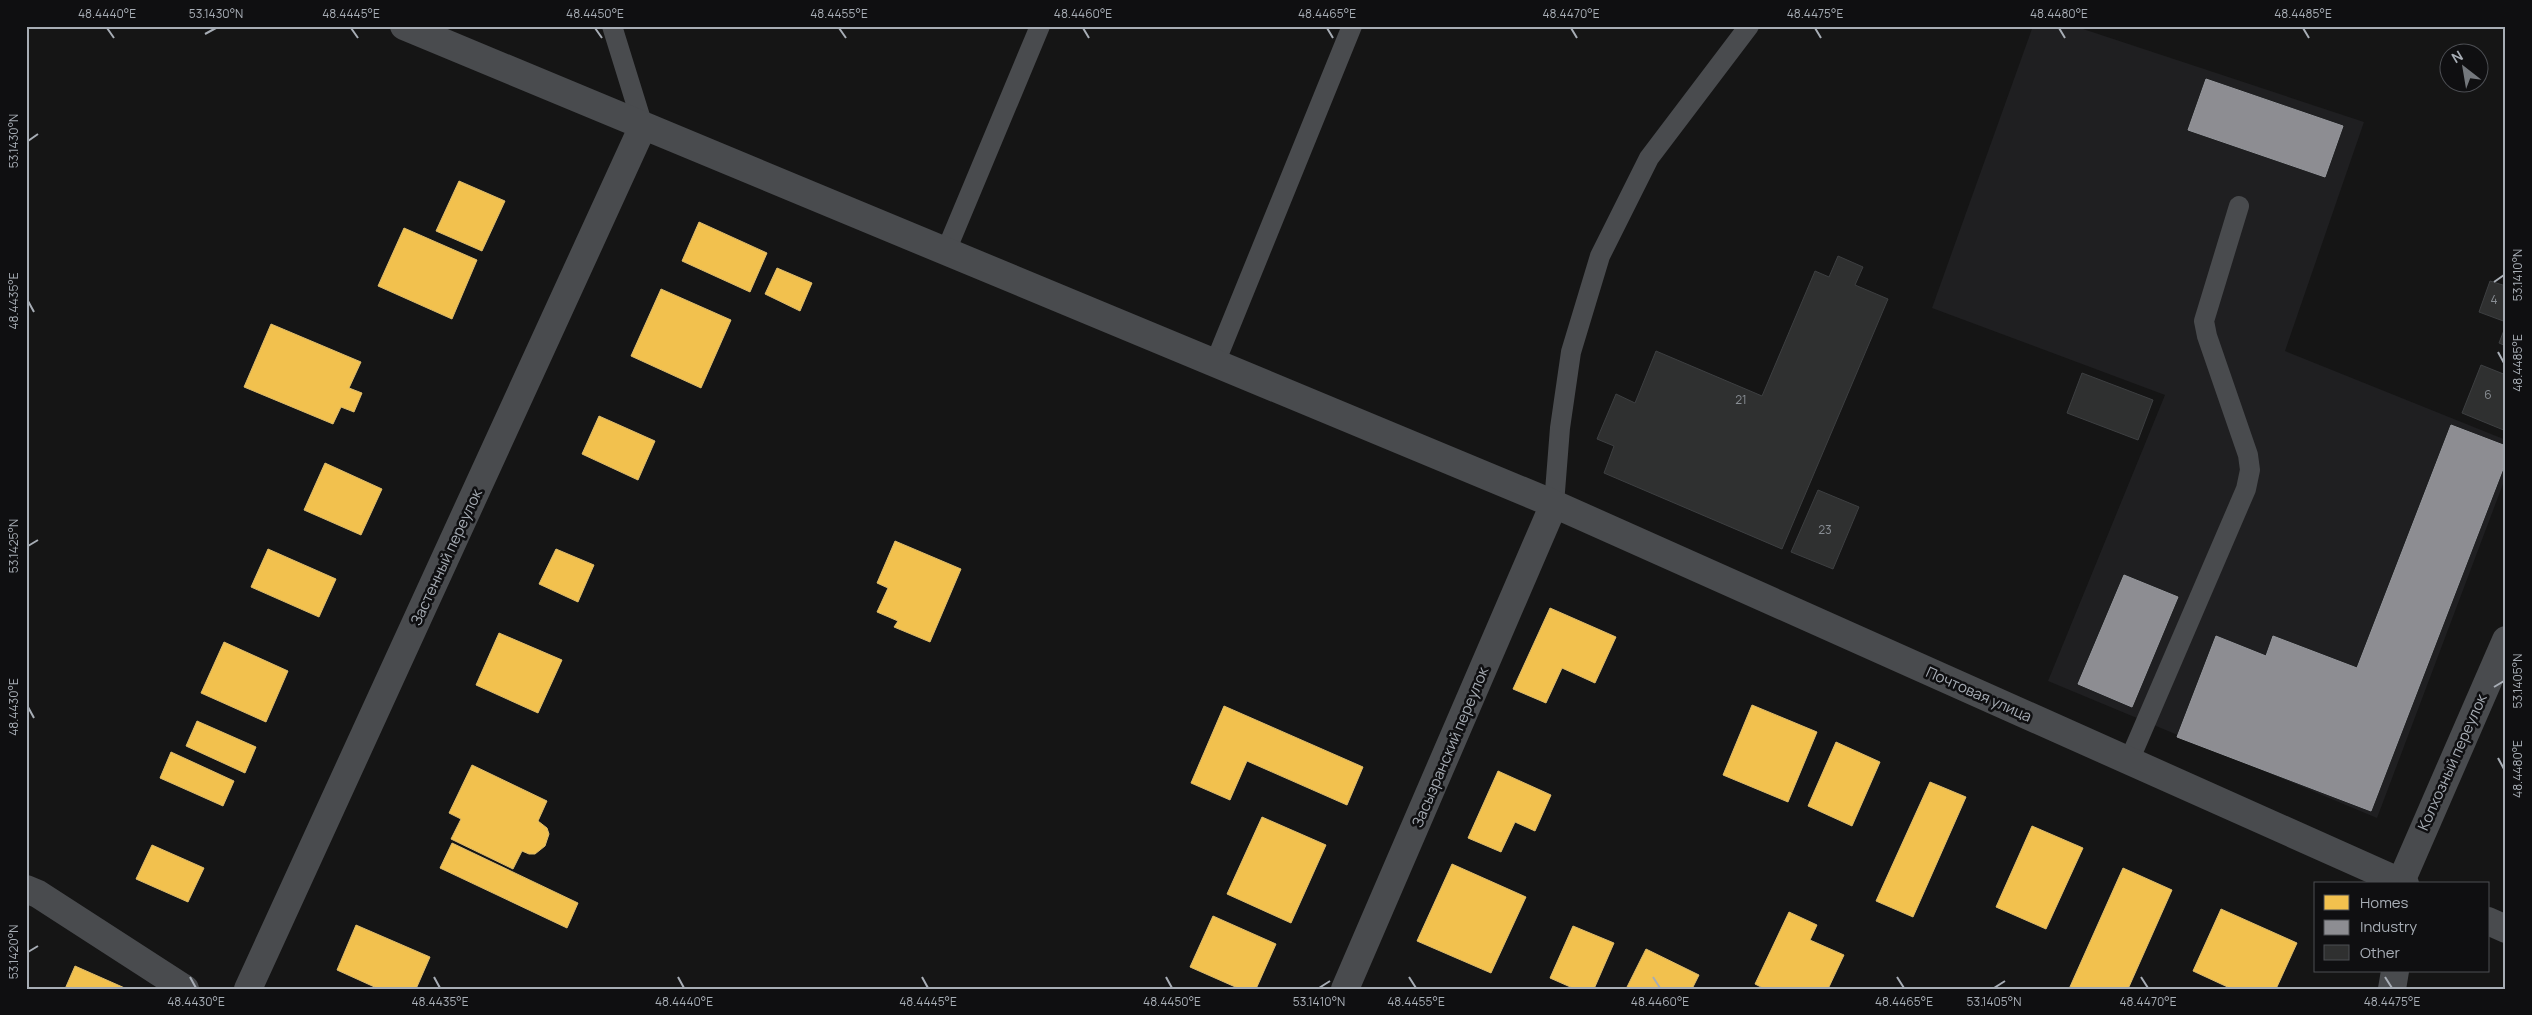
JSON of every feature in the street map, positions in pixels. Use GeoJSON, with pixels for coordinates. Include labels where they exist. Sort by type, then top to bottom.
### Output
{"type":"FeatureCollection","features":[{"type":"Feature","properties":{"kind":"street","name":"Почтовая улица"},"geometry":{"type":"LineString","coordinates":[[404,26],[1554,504],[2400,882]]}},
{"type":"Feature","properties":{"kind":"street","name":"Застенный переулок"},"geometry":{"type":"LineString","coordinates":[[248,989],[644,126]]}},
{"type":"Feature","properties":{"kind":"street","name":"Засызранский переулок"},"geometry":{"type":"LineString","coordinates":[[1345,989],[1554,504]]}},
{"type":"Feature","properties":{"kind":"street","name":"Колхозный переулок"},"geometry":{"type":"LineString","coordinates":[[2402,882],[2506,640]]}},
{"type":"Feature","properties":{"kind":"street"},"geometry":{"type":"LineString","coordinates":[[26,889],[38,894],[185,989]]}},
{"type":"Feature","properties":{"kind":"street"},"geometry":{"type":"LineString","coordinates":[[2490,922],[2506,929]]}},
{"type":"Feature","properties":{"kind":"street"},"geometry":{"type":"LineString","coordinates":[[2392,989],[2395,972]]}},
{"type":"Feature","properties":{"kind":"lane"},"geometry":{"type":"LineString","coordinates":[[612,26],[644,126]]}},
{"type":"Feature","properties":{"kind":"lane"},"geometry":{"type":"LineString","coordinates":[[946,251],[1040,26]]}},
{"type":"Feature","properties":{"kind":"lane"},"geometry":{"type":"LineString","coordinates":[[1215,363],[1352,26]]}},
{"type":"Feature","properties":{"kind":"lane"},"geometry":{"type":"LineString","coordinates":[[1554,504],[1560,428],[1571,352],[1600,256],[1648,158],[1749,26]]}},
{"type":"Feature","properties":{"kind":"lane"},"geometry":{"type":"LineString","coordinates":[[2129,761],[2246,489],[2250,470],[2248,455],[2207,336],[2204,321],[2239,206]]}},
{"type":"Feature","properties":{"kind":"shaded area"},"geometry":{"type":"Polygon","coordinates":[[[2033,26],[2074,26],[2364,122],[2285,351],[2506,440],[2506,476],[2377,818],[2048,681],[2165,395],[1932,308],[2033,26]]]}},
{"type":"Feature","properties":{"kind":"building: Homes"},"geometry":{"type":"Polygon","coordinates":[[[459,181],[505,201],[482,251],[436,231],[459,181]]]}},
{"type":"Feature","properties":{"kind":"building: Homes"},"geometry":{"type":"Polygon","coordinates":[[[699,222],[767,253],[750,292],[682,261],[699,222]]]}},
{"type":"Feature","properties":{"kind":"building: Homes"},"geometry":{"type":"Polygon","coordinates":[[[404,228],[477,260],[452,319],[378,286],[404,228]]]}},
{"type":"Feature","properties":{"kind":"building: Homes"},"geometry":{"type":"Polygon","coordinates":[[[777,268],[812,283],[800,311],[765,294],[777,268]]]}},
{"type":"Feature","properties":{"kind":"building: Homes"},"geometry":{"type":"Polygon","coordinates":[[[661,289],[731,320],[701,388],[631,356],[661,289]]]}},
{"type":"Feature","properties":{"kind":"building: Homes"},"geometry":{"type":"Polygon","coordinates":[[[271,324],[361,362],[349,388],[362,393],[354,412],[341,407],[333,424],[244,387],[271,324]]]}},
{"type":"Feature","properties":{"kind":"building: Homes"},"geometry":{"type":"Polygon","coordinates":[[[599,416],[655,441],[638,480],[582,454],[599,416]]]}},
{"type":"Feature","properties":{"kind":"building: Homes"},"geometry":{"type":"Polygon","coordinates":[[[325,463],[382,489],[361,535],[304,510],[325,463]]]}},
{"type":"Feature","properties":{"kind":"building: Homes"},"geometry":{"type":"Polygon","coordinates":[[[895,541],[961,569],[930,642],[894,627],[898,621],[877,612],[888,588],[877,583],[895,541]]]}},
{"type":"Feature","properties":{"kind":"building: Homes"},"geometry":{"type":"Polygon","coordinates":[[[268,549],[336,579],[319,617],[251,587],[268,549]]]}},
{"type":"Feature","properties":{"kind":"building: Homes"},"geometry":{"type":"Polygon","coordinates":[[[556,549],[594,565],[578,602],[539,584],[556,549]]]}},
{"type":"Feature","properties":{"kind":"building: Homes"},"geometry":{"type":"Polygon","coordinates":[[[1550,608],[1616,637],[1595,683],[1562,668],[1546,703],[1513,689],[1550,608]]]}},
{"type":"Feature","properties":{"kind":"building: Homes"},"geometry":{"type":"Polygon","coordinates":[[[499,633],[562,660],[538,713],[476,685],[499,633]]]}},
{"type":"Feature","properties":{"kind":"building: Homes"},"geometry":{"type":"Polygon","coordinates":[[[224,642],[288,671],[266,722],[201,693],[224,642]]]}},
{"type":"Feature","properties":{"kind":"building: Homes"},"geometry":{"type":"Polygon","coordinates":[[[1752,705],[1817,732],[1788,802],[1723,775],[1752,705]]]}},
{"type":"Feature","properties":{"kind":"building: Homes"},"geometry":{"type":"Polygon","coordinates":[[[1224,706],[1363,767],[1347,805],[1247,761],[1230,800],[1191,783],[1224,706]]]}},
{"type":"Feature","properties":{"kind":"building: Homes"},"geometry":{"type":"Polygon","coordinates":[[[197,721],[256,747],[245,773],[186,746],[197,721]]]}},
{"type":"Feature","properties":{"kind":"building: Homes"},"geometry":{"type":"Polygon","coordinates":[[[1836,742],[1880,762],[1852,826],[1808,806],[1836,742]]]}},
{"type":"Feature","properties":{"kind":"building: Homes"},"geometry":{"type":"Polygon","coordinates":[[[171,752],[234,781],[223,806],[160,778],[171,752]]]}},
{"type":"Feature","properties":{"kind":"building: Homes"},"geometry":{"type":"Polygon","coordinates":[[[472,765],[547,801],[538,821],[547,828],[549,834],[545,846],[535,854],[522,851],[513,869],[451,839],[461,819],[449,813],[472,765]]]}},
{"type":"Feature","properties":{"kind":"building: Homes"},"geometry":{"type":"Polygon","coordinates":[[[1498,771],[1551,795],[1535,831],[1515,822],[1501,852],[1468,838],[1498,771]]]}},
{"type":"Feature","properties":{"kind":"building: Homes"},"geometry":{"type":"Polygon","coordinates":[[[1930,782],[1966,797],[1913,917],[1876,901],[1930,782]]]}},
{"type":"Feature","properties":{"kind":"building: Homes"},"geometry":{"type":"Polygon","coordinates":[[[1262,817],[1326,845],[1291,923],[1227,894],[1262,817]]]}},
{"type":"Feature","properties":{"kind":"building: Homes"},"geometry":{"type":"Polygon","coordinates":[[[2032,826],[2083,848],[2046,929],[1996,907],[2032,826]]]}},
{"type":"Feature","properties":{"kind":"building: Homes"},"geometry":{"type":"Polygon","coordinates":[[[452,843],[578,903],[567,928],[440,868],[452,843]]]}},
{"type":"Feature","properties":{"kind":"building: Homes"},"geometry":{"type":"Polygon","coordinates":[[[152,845],[204,868],[188,902],[136,879],[152,845]]]}},
{"type":"Feature","properties":{"kind":"building: Homes"},"geometry":{"type":"Polygon","coordinates":[[[1452,864],[1526,897],[1491,973],[1417,941],[1452,864]]]}},
{"type":"Feature","properties":{"kind":"building: Homes"},"geometry":{"type":"Polygon","coordinates":[[[2123,868],[2172,890],[2128,989],[2069,989],[2123,868]]]}},
{"type":"Feature","properties":{"kind":"building: Homes"},"geometry":{"type":"Polygon","coordinates":[[[2221,909],[2297,943],[2276,989],[2232,989],[2193,971],[2221,909]]]}},
{"type":"Feature","properties":{"kind":"building: Homes"},"geometry":{"type":"Polygon","coordinates":[[[1789,912],[1817,925],[1810,940],[1844,955],[1828,989],[1765,989],[1755,984],[1789,912]]]}},
{"type":"Feature","properties":{"kind":"building: Homes"},"geometry":{"type":"Polygon","coordinates":[[[1213,916],[1276,944],[1256,989],[1240,989],[1190,967],[1213,916]]]}},
{"type":"Feature","properties":{"kind":"building: Homes"},"geometry":{"type":"Polygon","coordinates":[[[356,925],[430,957],[416,989],[379,989],[337,970],[356,925]]]}},
{"type":"Feature","properties":{"kind":"building: Homes"},"geometry":{"type":"Polygon","coordinates":[[[1573,926],[1614,943],[1594,989],[1575,989],[1550,978],[1573,926]]]}},
{"type":"Feature","properties":{"kind":"building: Homes"},"geometry":{"type":"Polygon","coordinates":[[[1646,949],[1699,975],[1692,989],[1626,989],[1646,949]]]}},
{"type":"Feature","properties":{"kind":"building: Homes"},"geometry":{"type":"Polygon","coordinates":[[[75,966],[127,989],[65,989],[75,966]]]}},
{"type":"Feature","properties":{"kind":"building: Industry"},"geometry":{"type":"Polygon","coordinates":[[[2206,79],[2343,126],[2325,177],[2188,130],[2206,79]]]}},
{"type":"Feature","properties":{"kind":"building: Industry"},"geometry":{"type":"Polygon","coordinates":[[[2451,425],[2506,446],[2506,461],[2371,811],[2177,737],[2216,636],[2266,656],[2273,636],[2357,668],[2451,425]]]}},
{"type":"Feature","properties":{"kind":"building: Industry"},"geometry":{"type":"Polygon","coordinates":[[[2124,575],[2178,597],[2132,707],[2078,684],[2124,575]]]}},
{"type":"Feature","properties":{"kind":"building: Other"},"geometry":{"type":"Polygon","coordinates":[[[1838,256],[1863,267],[1855,285],[1888,299],[1782,549],[1604,473],[1614,446],[1597,439],[1616,394],[1635,403],[1656,351],[1762,396],[1815,271],[1829,277],[1838,256]]]}},
{"type":"Feature","properties":{"kind":"building: Other"},"geometry":{"type":"Polygon","coordinates":[[[2490,281],[2506,286],[2506,322],[2479,312],[2490,281]]]}},
{"type":"Feature","properties":{"kind":"building: Other"},"geometry":{"type":"Polygon","coordinates":[[[2506,325],[2506,346],[2499,343],[2506,325]]]}},
{"type":"Feature","properties":{"kind":"building: Other"},"geometry":{"type":"Polygon","coordinates":[[[2481,365],[2506,375],[2506,431],[2462,413],[2481,365]]]}},
{"type":"Feature","properties":{"kind":"building: Other"},"geometry":{"type":"Polygon","coordinates":[[[2082,373],[2153,400],[2138,440],[2067,413],[2082,373]]]}},
{"type":"Feature","properties":{"kind":"building: Other"},"geometry":{"type":"Polygon","coordinates":[[[1818,490],[1859,507],[1833,569],[1791,552],[1818,490]]]}}]}
